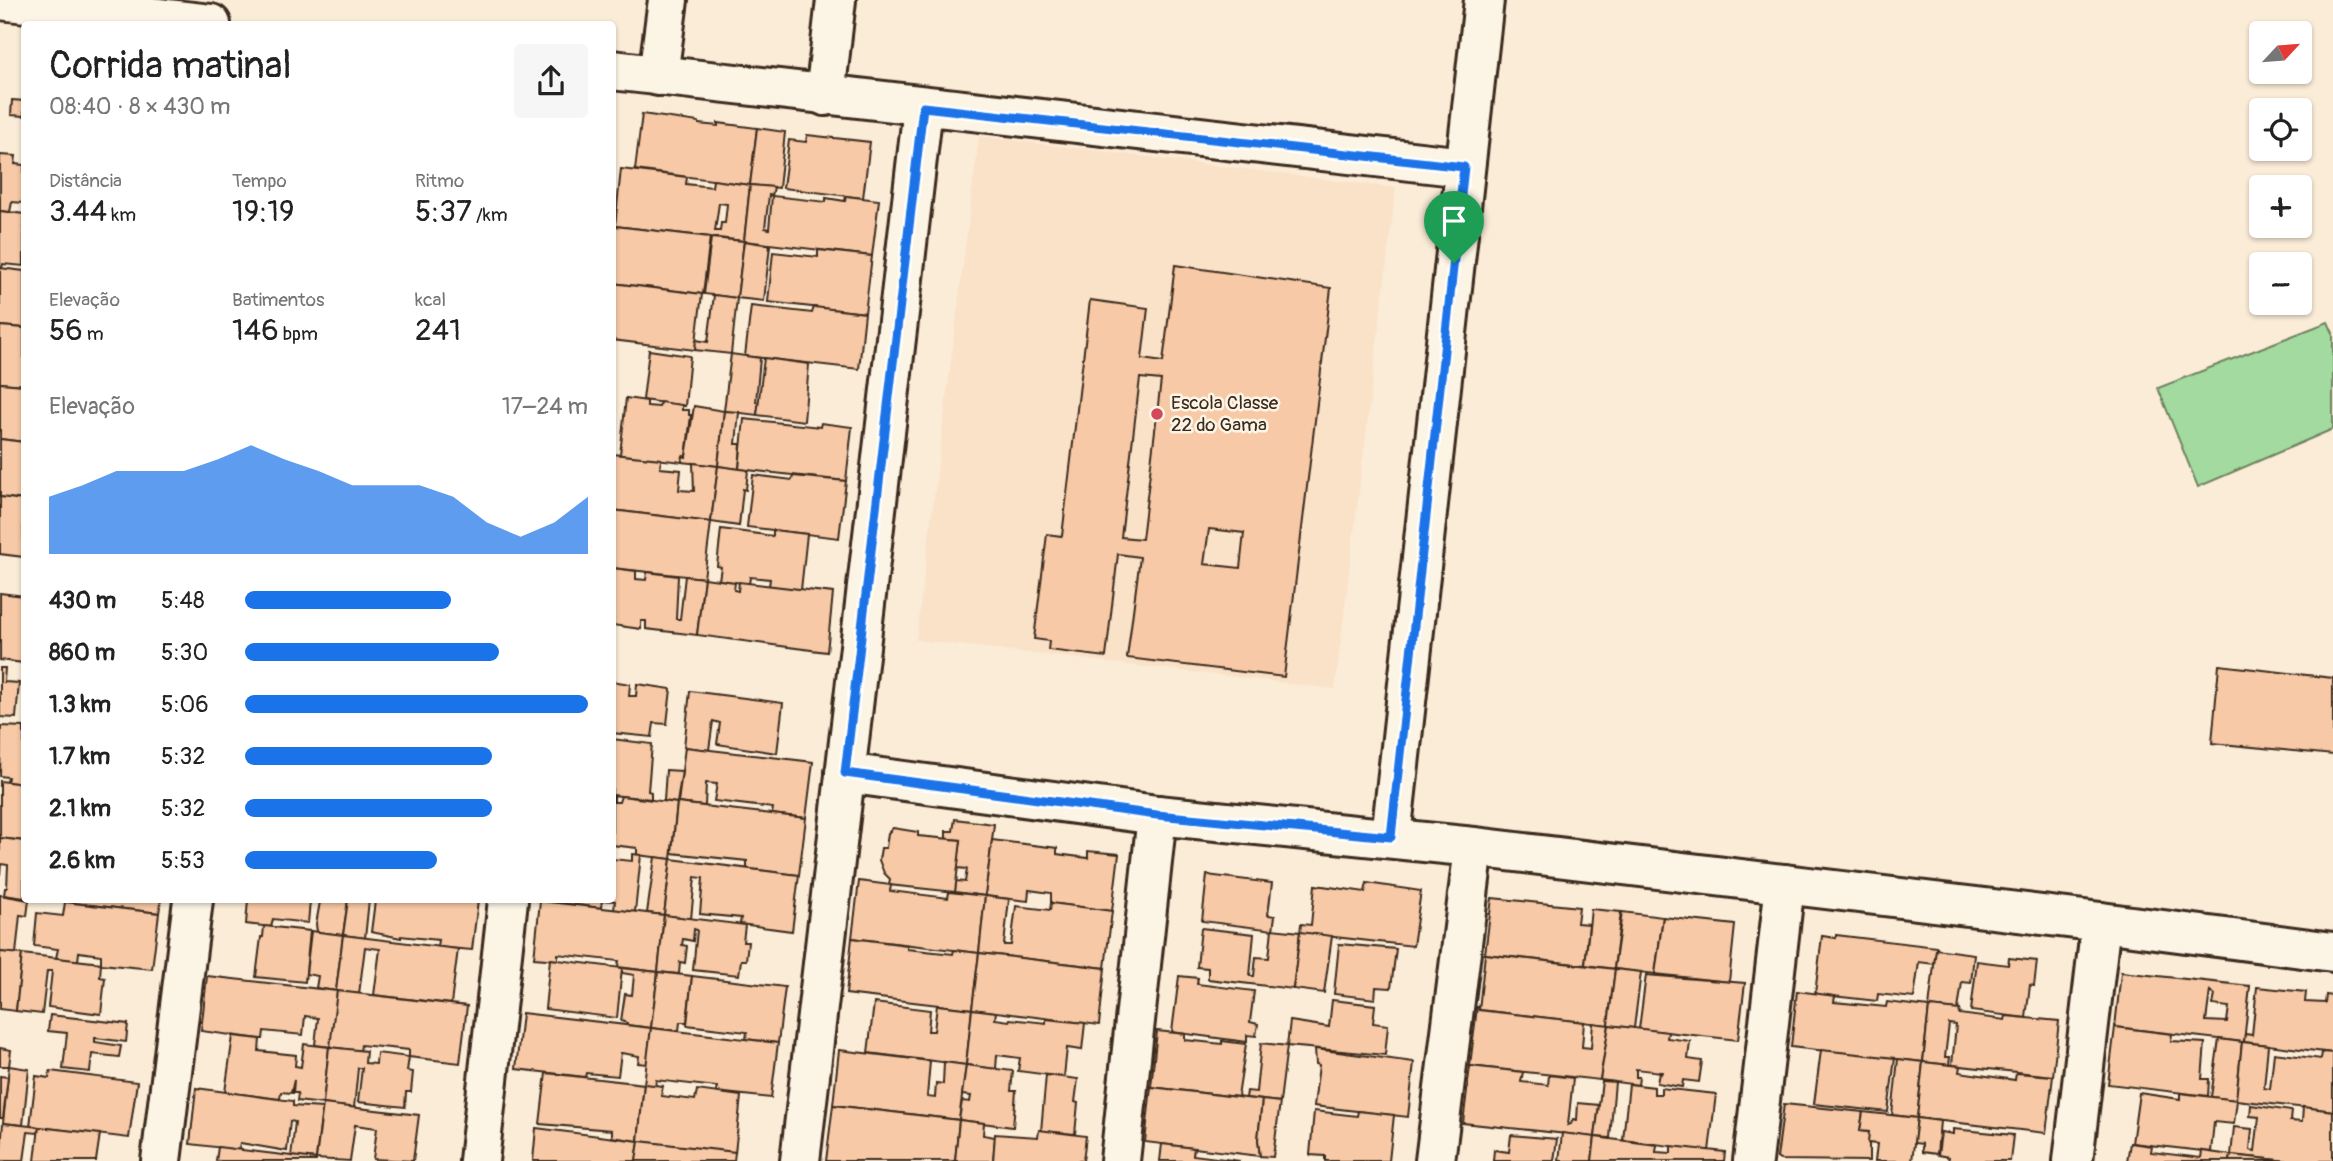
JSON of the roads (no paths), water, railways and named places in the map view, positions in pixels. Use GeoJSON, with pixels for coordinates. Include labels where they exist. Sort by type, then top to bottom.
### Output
{"type":"FeatureCollection","features":[{"type":"Feature","properties":{"kind":"street"},"geometry":{"type":"LineString","coordinates":[[0,0],[185,21]]}},
{"type":"Feature","properties":{"kind":"street"},"geometry":{"type":"LineString","coordinates":[[658,76],[668,0]]}},
{"type":"Feature","properties":{"kind":"street"},"geometry":{"type":"LineString","coordinates":[[825,96],[836,0]]}},
{"type":"Feature","properties":{"kind":"street"},"geometry":{"type":"LineString","coordinates":[[1391,837],[1484,0]]}},
{"type":"Feature","properties":{"kind":"street"},"geometry":{"type":"LineString","coordinates":[[616,71],[1464,167]]}},
{"type":"Feature","properties":{"kind":"street"},"geometry":{"type":"LineString","coordinates":[[800,1161],[923,107]]}},
{"type":"Feature","properties":{"kind":"street"},"geometry":{"type":"LineString","coordinates":[[845,773],[1157,815],[1391,837],[2333,952]]}},
{"type":"Feature","properties":{"kind":"street"},"geometry":{"type":"LineString","coordinates":[[1121,1161],[1157,815]]}},
{"type":"Feature","properties":{"kind":"street"},"geometry":{"type":"LineString","coordinates":[[1435,1161],[1474,847]]}},
{"type":"Feature","properties":{"kind":"street"},"geometry":{"type":"LineString","coordinates":[[1753,1161],[1785,884]]}},
{"type":"Feature","properties":{"kind":"street"},"geometry":{"type":"LineString","coordinates":[[162,1161],[193,903]]}},
{"type":"Feature","properties":{"kind":"street"},"geometry":{"type":"LineString","coordinates":[[479,1161],[508,903]]}},
{"type":"Feature","properties":{"kind":"street"},"geometry":{"type":"LineString","coordinates":[[2073,1161],[2101,922]]}},
{"type":"Feature","properties":{"kind":"place","name":"Escola Classe 22 do Gama"},"geometry":{"type":"Point","coordinates":[1157,414]}}]}
